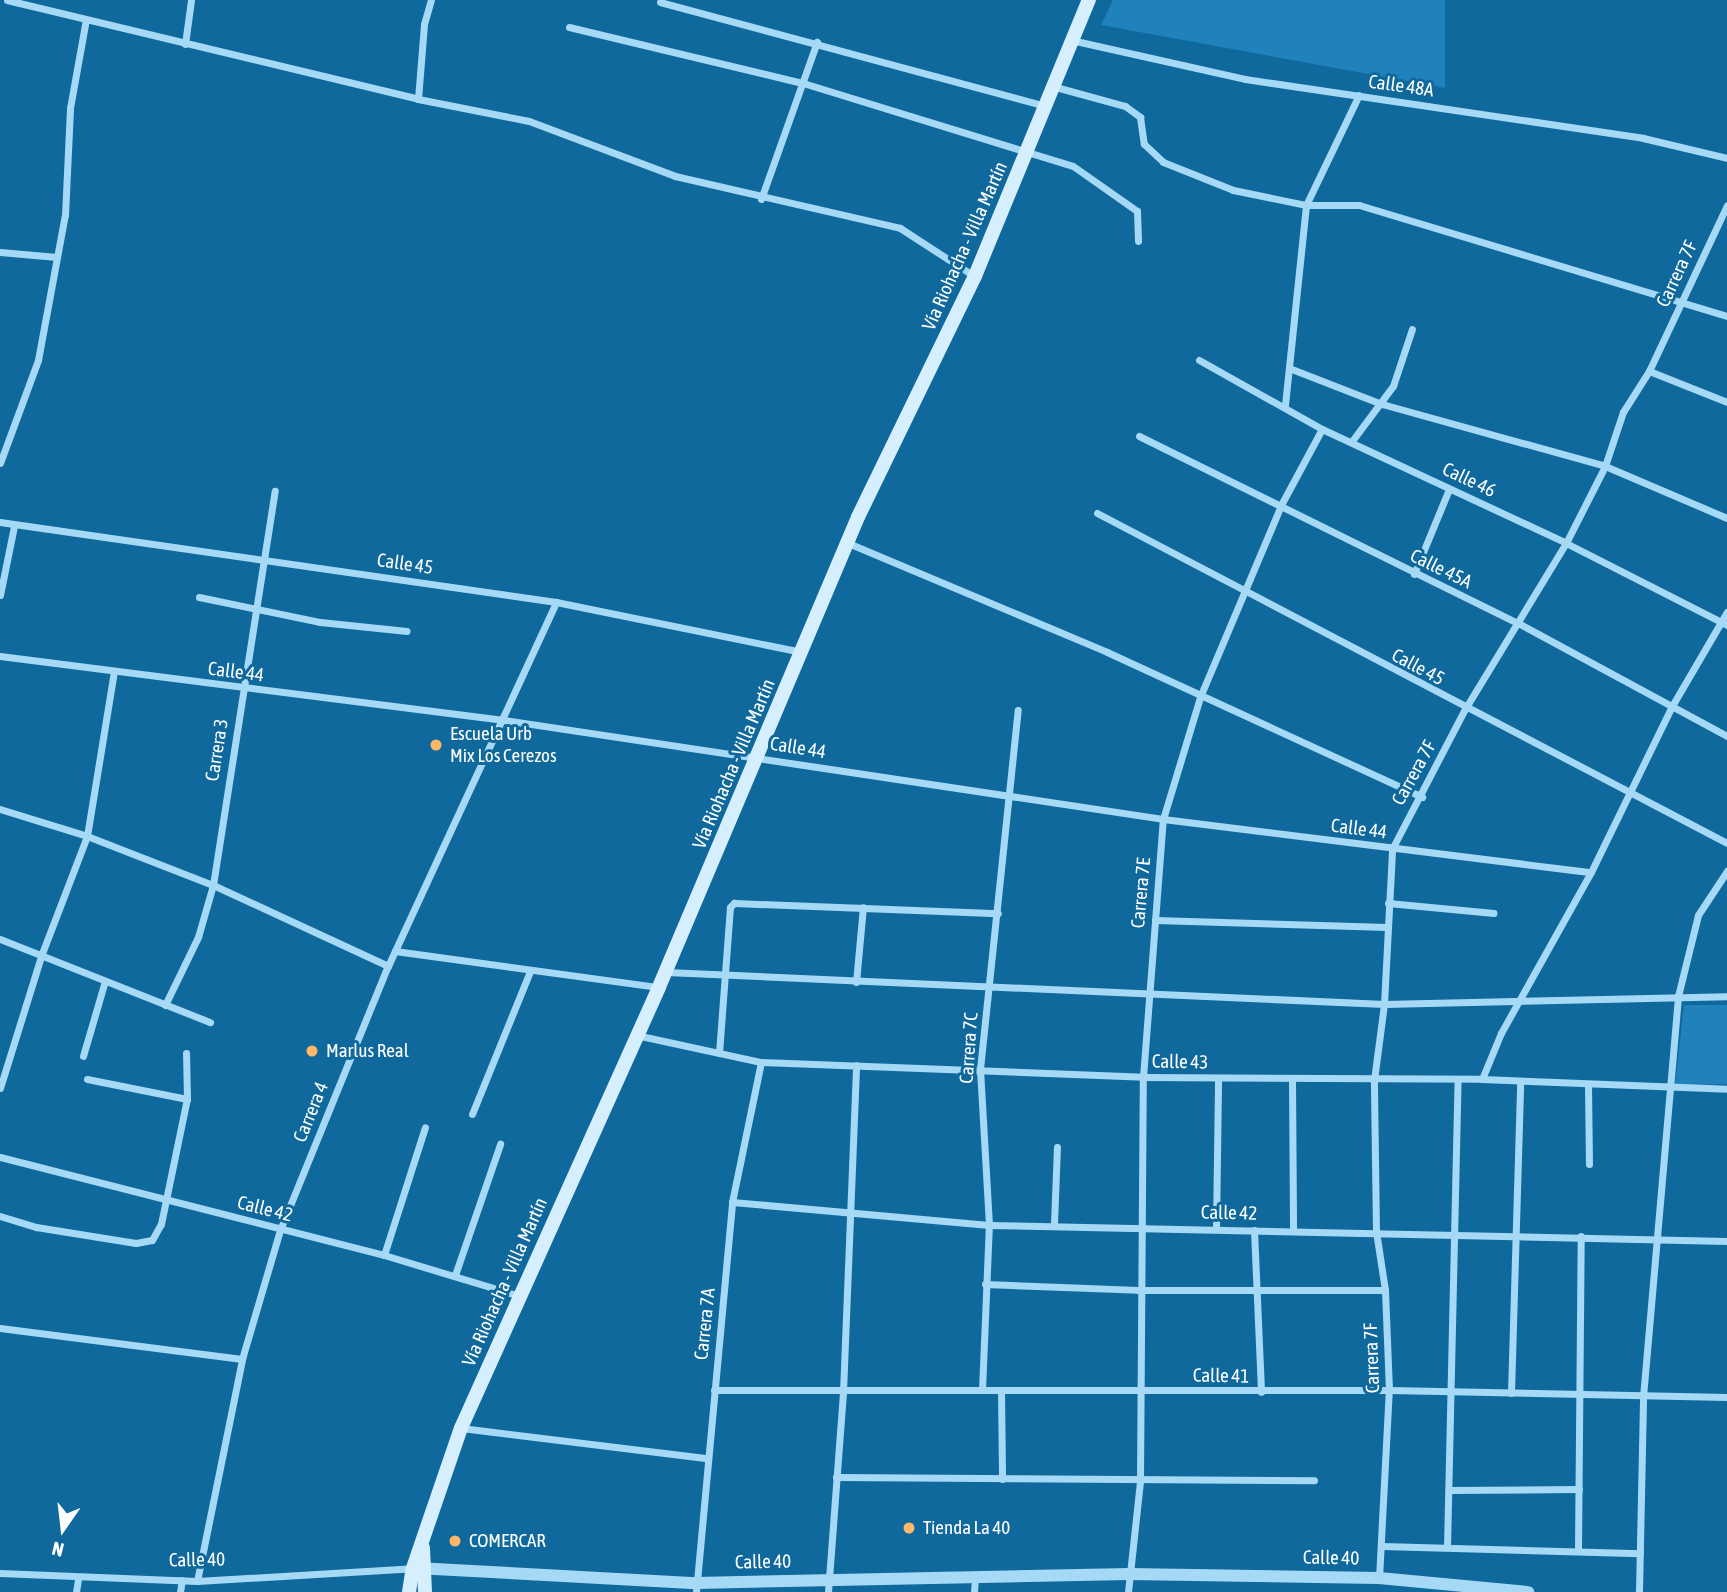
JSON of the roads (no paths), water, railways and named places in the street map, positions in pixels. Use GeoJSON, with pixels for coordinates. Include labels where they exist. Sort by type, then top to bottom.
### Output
{"type":"FeatureCollection","features":[{"type":"Feature","properties":{"kind":"main road","name":"Vía Riohacha - Villa Martín"},"geometry":{"type":"LineString","coordinates":[[419,1568],[423,1547],[461,1428],[635,1035],[659,987],[848,543],[975,276],[1029,151],[1052,86],[1089,0]]}},
{"type":"Feature","properties":{"kind":"main road"},"geometry":{"type":"LineString","coordinates":[[410,1592],[419,1568]]}},
{"type":"Feature","properties":{"kind":"main road"},"geometry":{"type":"LineString","coordinates":[[419,1568],[425,1592]]}},
{"type":"Feature","properties":{"kind":"street"},"geometry":{"type":"LineString","coordinates":[[8,0],[418,99],[529,121],[676,176],[761,199],[900,228],[975,276]]}},
{"type":"Feature","properties":{"kind":"street"},"geometry":{"type":"LineString","coordinates":[[185,44],[191,0]]}},
{"type":"Feature","properties":{"kind":"street"},"geometry":{"type":"LineString","coordinates":[[418,99],[424,24],[431,0]]}},
{"type":"Feature","properties":{"kind":"street"},"geometry":{"type":"LineString","coordinates":[[660,2],[817,42],[1045,106]]}},
{"type":"Feature","properties":{"kind":"street"},"geometry":{"type":"LineString","coordinates":[[0,463],[37,360],[57,257],[65,215],[70,108],[86,19]]}},
{"type":"Feature","properties":{"kind":"street"},"geometry":{"type":"LineString","coordinates":[[569,27],[803,83],[1029,151],[1089,174],[1130,203],[1139,220],[1138,241]]}},
{"type":"Feature","properties":{"kind":"street","name":"Calle 48A"},"geometry":{"type":"LineString","coordinates":[[1071,40],[1245,79],[1643,138],[1727,158]]}},
{"type":"Feature","properties":{"kind":"street"},"geometry":{"type":"LineString","coordinates":[[761,199],[817,42]]}},
{"type":"Feature","properties":{"kind":"street"},"geometry":{"type":"LineString","coordinates":[[1052,86],[1125,106],[1140,117],[1144,144],[1164,162],[1233,190],[1306,205],[1359,205],[1727,316]]}},
{"type":"Feature","properties":{"kind":"street"},"geometry":{"type":"LineString","coordinates":[[1285,405],[1306,205],[1359,95]]}},
{"type":"Feature","properties":{"kind":"street","name":"Carrera 7F"},"geometry":{"type":"LineString","coordinates":[[1379,1578],[1390,1390],[1385,1290],[1376,1231],[1374,1080],[1384,1003],[1392,849],[1422,797],[1465,709],[1566,543],[1605,466],[1623,412],[1649,371],[1727,205]]}},
{"type":"Feature","properties":{"kind":"street"},"geometry":{"type":"LineString","coordinates":[[0,251],[57,257]]}},
{"type":"Feature","properties":{"kind":"street"},"geometry":{"type":"LineString","coordinates":[[1352,441],[1382,404],[1412,329]]}},
{"type":"Feature","properties":{"kind":"street","name":"Calle 46"},"geometry":{"type":"LineString","coordinates":[[1199,360],[1285,405],[1322,429],[1566,543],[1724,624]]}},
{"type":"Feature","properties":{"kind":"street"},"geometry":{"type":"LineString","coordinates":[[1289,368],[1382,404],[1541,445],[1605,466],[1727,518]]}},
{"type":"Feature","properties":{"kind":"street"},"geometry":{"type":"LineString","coordinates":[[1649,371],[1727,402]]}},
{"type":"Feature","properties":{"kind":"street","name":"Carrera 7E"},"geometry":{"type":"LineString","coordinates":[[1128,1592],[1140,1481],[1139,1230],[1143,1077],[1163,819],[1200,697],[1247,595],[1281,505],[1322,429]]}},
{"type":"Feature","properties":{"kind":"street","name":"Calle 45A"},"geometry":{"type":"LineString","coordinates":[[1139,436],[1518,623],[1727,736]]}},
{"type":"Feature","properties":{"kind":"street"},"geometry":{"type":"LineString","coordinates":[[1414,574],[1449,489]]}},
{"type":"Feature","properties":{"kind":"street","name":"Carrera 3"},"geometry":{"type":"LineString","coordinates":[[165,1005],[198,937],[213,885],[275,491]]}},
{"type":"Feature","properties":{"kind":"street","name":"Calle 45"},"geometry":{"type":"LineString","coordinates":[[1097,513],[1247,595],[1727,843]]}},
{"type":"Feature","properties":{"kind":"street","name":"Calle 45"},"geometry":{"type":"LineString","coordinates":[[0,522],[556,602],[803,653]]}},
{"type":"Feature","properties":{"kind":"street"},"geometry":{"type":"LineString","coordinates":[[0,596],[1,579],[14,526]]}},
{"type":"Feature","properties":{"kind":"street"},"geometry":{"type":"LineString","coordinates":[[848,543],[1108,652],[1200,697],[1422,797]]}},
{"type":"Feature","properties":{"kind":"street"},"geometry":{"type":"LineString","coordinates":[[199,597],[257,611],[407,631]]}},
{"type":"Feature","properties":{"kind":"street","name":"Carrera 4"},"geometry":{"type":"LineString","coordinates":[[197,1581],[242,1359],[280,1230],[394,951],[556,602]]}},
{"type":"Feature","properties":{"kind":"street"},"geometry":{"type":"LineString","coordinates":[[1482,1079],[1501,1033],[1591,872],[1672,706],[1724,624],[1727,612]]}},
{"type":"Feature","properties":{"kind":"street","name":"Calle 44"},"geometry":{"type":"LineString","coordinates":[[0,656],[242,690],[503,720],[1163,819],[1591,872]]}},
{"type":"Feature","properties":{"kind":"street"},"geometry":{"type":"LineString","coordinates":[[0,1088],[41,956],[88,836],[114,672]]}},
{"type":"Feature","properties":{"kind":"street","name":"Carrera 7C"},"geometry":{"type":"LineString","coordinates":[[982,1390],[989,1225],[980,1069],[1018,710]]}},
{"type":"Feature","properties":{"kind":"street"},"geometry":{"type":"LineString","coordinates":[[0,809],[88,836],[213,885],[388,966]]}},
{"type":"Feature","properties":{"kind":"street"},"geometry":{"type":"LineString","coordinates":[[1639,1592],[1643,1397],[1678,996],[1698,915],[1727,871]]}},
{"type":"Feature","properties":{"kind":"street"},"geometry":{"type":"LineString","coordinates":[[1388,902],[1494,913]]}},
{"type":"Feature","properties":{"kind":"street"},"geometry":{"type":"LineString","coordinates":[[719,1053],[724,976],[734,903],[998,913]]}},
{"type":"Feature","properties":{"kind":"street"},"geometry":{"type":"LineString","coordinates":[[856,982],[863,907]]}},
{"type":"Feature","properties":{"kind":"street"},"geometry":{"type":"LineString","coordinates":[[1155,920],[1387,927]]}},
{"type":"Feature","properties":{"kind":"street"},"geometry":{"type":"LineString","coordinates":[[0,939],[210,1022]]}},
{"type":"Feature","properties":{"kind":"street"},"geometry":{"type":"LineString","coordinates":[[394,951],[659,987]]}},
{"type":"Feature","properties":{"kind":"street"},"geometry":{"type":"LineString","coordinates":[[472,1114],[530,971]]}},
{"type":"Feature","properties":{"kind":"street"},"geometry":{"type":"LineString","coordinates":[[665,972],[1384,1003],[1477,1003],[1523,997],[1727,996]]}},
{"type":"Feature","properties":{"kind":"street"},"geometry":{"type":"LineString","coordinates":[[83,1056],[105,981]]}},
{"type":"Feature","properties":{"kind":"street","name":"Calle 43"},"geometry":{"type":"LineString","coordinates":[[635,1035],[761,1062],[1143,1077],[1482,1079],[1520,1084],[1727,1088]]}},
{"type":"Feature","properties":{"kind":"street"},"geometry":{"type":"LineString","coordinates":[[0,1216],[36,1227],[136,1243],[152,1240],[161,1224],[187,1099],[186,1053]]}},
{"type":"Feature","properties":{"kind":"street","name":"Carrera 7A"},"geometry":{"type":"LineString","coordinates":[[696,1587],[732,1202],[761,1062]]}},
{"type":"Feature","properties":{"kind":"street"},"geometry":{"type":"LineString","coordinates":[[828,1586],[843,1392],[848,1210],[856,1065]]}},
{"type":"Feature","properties":{"kind":"street"},"geometry":{"type":"LineString","coordinates":[[1216,1228],[1218,1078]]}},
{"type":"Feature","properties":{"kind":"street"},"geometry":{"type":"LineString","coordinates":[[87,1079],[187,1099]]}},
{"type":"Feature","properties":{"kind":"street"},"geometry":{"type":"LineString","coordinates":[[1292,1079],[1293,1229]]}},
{"type":"Feature","properties":{"kind":"street"},"geometry":{"type":"LineString","coordinates":[[1447,1547],[1458,1080]]}},
{"type":"Feature","properties":{"kind":"street"},"geometry":{"type":"LineString","coordinates":[[1511,1393],[1520,1084]]}},
{"type":"Feature","properties":{"kind":"street"},"geometry":{"type":"LineString","coordinates":[[1588,1084],[1589,1164]]}},
{"type":"Feature","properties":{"kind":"street"},"geometry":{"type":"LineString","coordinates":[[384,1255],[425,1127]]}},
{"type":"Feature","properties":{"kind":"street"},"geometry":{"type":"LineString","coordinates":[[455,1275],[500,1144]]}},
{"type":"Feature","properties":{"kind":"street"},"geometry":{"type":"LineString","coordinates":[[1054,1224],[1057,1147]]}},
{"type":"Feature","properties":{"kind":"street","name":"Calle 42"},"geometry":{"type":"LineString","coordinates":[[0,1157],[384,1255],[521,1296]]}},
{"type":"Feature","properties":{"kind":"street","name":"Calle 42"},"geometry":{"type":"LineString","coordinates":[[732,1202],[848,1210],[989,1225],[1054,1224],[1139,1230],[1293,1229],[1376,1231],[1453,1237],[1657,1237],[1727,1241]]}},
{"type":"Feature","properties":{"kind":"street"},"geometry":{"type":"LineString","coordinates":[[1254,1230],[1261,1392]]}},
{"type":"Feature","properties":{"kind":"street"},"geometry":{"type":"LineString","coordinates":[[1578,1549],[1581,1236]]}},
{"type":"Feature","properties":{"kind":"street"},"geometry":{"type":"LineString","coordinates":[[985,1284],[1139,1290],[1385,1290]]}},
{"type":"Feature","properties":{"kind":"street"},"geometry":{"type":"LineString","coordinates":[[0,1328],[242,1359]]}},
{"type":"Feature","properties":{"kind":"street","name":"Calle 41"},"geometry":{"type":"LineString","coordinates":[[714,1391],[1390,1390],[1727,1397]]}},
{"type":"Feature","properties":{"kind":"street"},"geometry":{"type":"LineString","coordinates":[[1001,1391],[1002,1479]]}},
{"type":"Feature","properties":{"kind":"street"},"geometry":{"type":"LineString","coordinates":[[461,1428],[708,1458]]}},
{"type":"Feature","properties":{"kind":"street"},"geometry":{"type":"LineString","coordinates":[[836,1477],[1314,1480]]}},
{"type":"Feature","properties":{"kind":"street"},"geometry":{"type":"LineString","coordinates":[[1449,1490],[1579,1489]]}},
{"type":"Feature","properties":{"kind":"street"},"geometry":{"type":"LineString","coordinates":[[1382,1546],[1578,1549],[1640,1553]]}},
{"type":"Feature","properties":{"kind":"street","name":"Calle 40"},"geometry":{"type":"LineString","coordinates":[[0,1573],[78,1579],[197,1581],[419,1568],[696,1587],[828,1586],[975,1577],[1129,1574],[1379,1578],[1528,1592]]}},
{"type":"Feature","properties":{"kind":"street"},"geometry":{"type":"LineString","coordinates":[[974,1592],[975,1577]]}},
{"type":"Feature","properties":{"kind":"street"},"geometry":{"type":"LineString","coordinates":[[76,1592],[78,1579]]}},
{"type":"Feature","properties":{"kind":"street"},"geometry":{"type":"LineString","coordinates":[[180,1592],[182,1580]]}},
{"type":"Feature","properties":{"kind":"street"},"geometry":{"type":"LineString","coordinates":[[211,1580],[212,1592]]}},
{"type":"Feature","properties":{"kind":"place","name":"Escuela Urb Mix Los Cerezos"},"geometry":{"type":"Point","coordinates":[436,745]}},
{"type":"Feature","properties":{"kind":"place","name":"Marlus Real"},"geometry":{"type":"Point","coordinates":[312,1051]}},
{"type":"Feature","properties":{"kind":"place","name":"Tienda La 40"},"geometry":{"type":"Point","coordinates":[909,1528]}},
{"type":"Feature","properties":{"kind":"place","name":"COMERCAR"},"geometry":{"type":"Point","coordinates":[455,1541]}}]}
